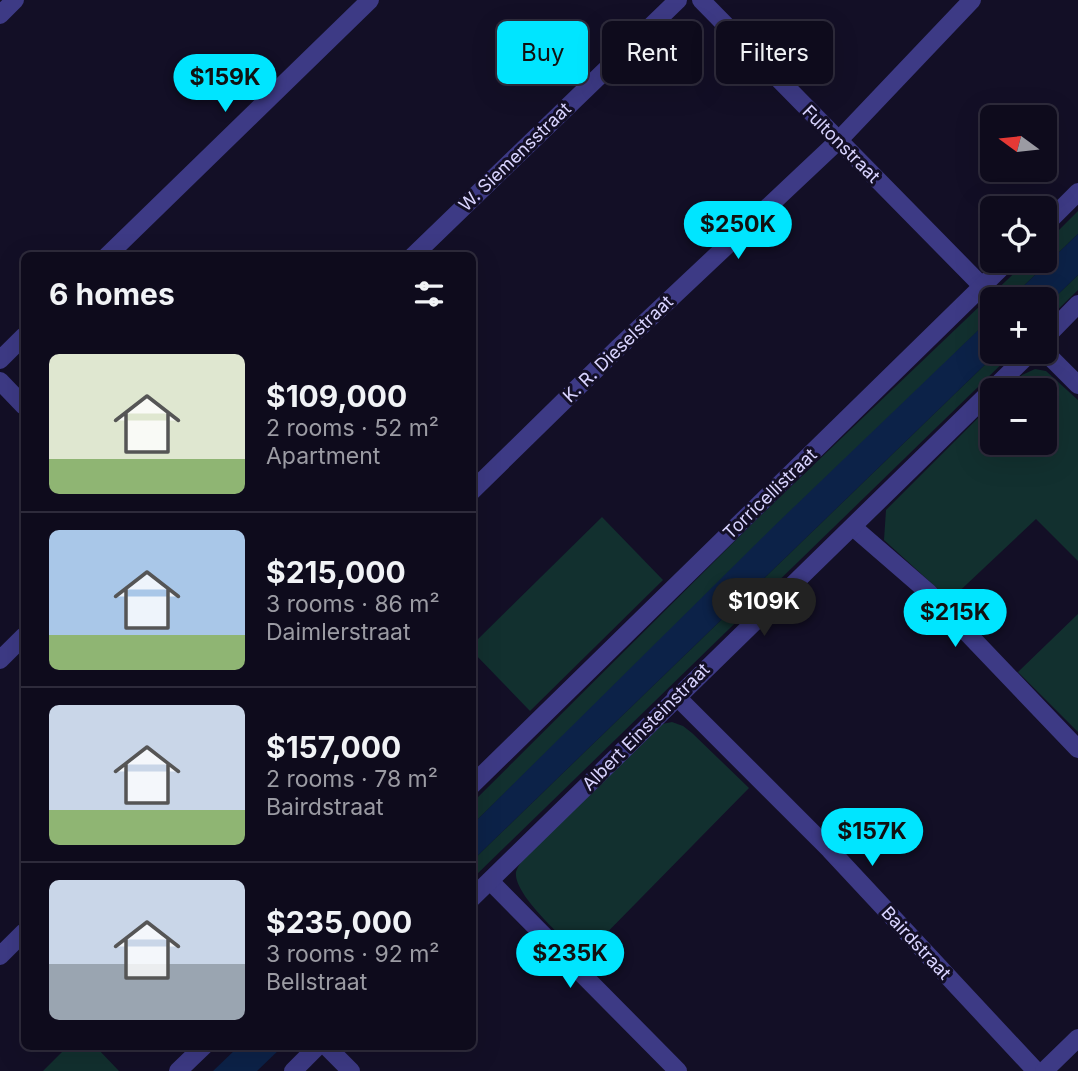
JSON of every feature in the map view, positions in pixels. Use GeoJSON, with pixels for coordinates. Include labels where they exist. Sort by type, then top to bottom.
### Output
{"type":"FeatureCollection","features":[{"type":"Feature","properties":{"kind":"street"},"geometry":{"type":"LineString","coordinates":[[0,15],[15,0]]}},
{"type":"Feature","properties":{"kind":"street"},"geometry":{"type":"LineString","coordinates":[[111,252],[370,0]]}},
{"type":"Feature","properties":{"kind":"street","name":"W. Siemensstraat"},"geometry":{"type":"LineString","coordinates":[[417,252],[678,0]]}},
{"type":"Feature","properties":{"kind":"street","name":"Fultonstraat"},"geometry":{"type":"LineString","coordinates":[[701,0],[982,286]]}},
{"type":"Feature","properties":{"kind":"street","name":"K. R. Dieselstraat"},"geometry":{"type":"LineString","coordinates":[[476,487],[618,348],[838,141],[972,0]]}},
{"type":"Feature","properties":{"kind":"street"},"geometry":{"type":"LineString","coordinates":[[1057,213],[1078,192]]}},
{"type":"Feature","properties":{"kind":"street","name":"Torricellistraat"},"geometry":{"type":"LineString","coordinates":[[476,781],[996,273]]}},
{"type":"Feature","properties":{"kind":"street"},"geometry":{"type":"LineString","coordinates":[[1057,326],[1078,304]]}},
{"type":"Feature","properties":{"kind":"street"},"geometry":{"type":"LineString","coordinates":[[0,360],[21,339]]}},
{"type":"Feature","properties":{"kind":"street","name":"Albert Einsteinstraat"},"geometry":{"type":"LineString","coordinates":[[476,894],[1019,364]]}},
{"type":"Feature","properties":{"kind":"street"},"geometry":{"type":"LineString","coordinates":[[1057,364],[1078,385]]}},
{"type":"Feature","properties":{"kind":"street"},"geometry":{"type":"LineString","coordinates":[[0,381],[21,403]]}},
{"type":"Feature","properties":{"kind":"street"},"geometry":{"type":"LineString","coordinates":[[853,527],[928,592],[1078,749]]}},
{"type":"Feature","properties":{"kind":"street"},"geometry":{"type":"LineString","coordinates":[[0,660],[21,639]]}},
{"type":"Feature","properties":{"kind":"street","name":"Bairdstraat"},"geometry":{"type":"LineString","coordinates":[[676,696],[830,850],[1036,1071]]}},
{"type":"Feature","properties":{"kind":"street"},"geometry":{"type":"LineString","coordinates":[[490,881],[678,1071]]}},
{"type":"Feature","properties":{"kind":"street"},"geometry":{"type":"LineString","coordinates":[[0,956],[21,935]]}},
{"type":"Feature","properties":{"kind":"street"},"geometry":{"type":"LineString","coordinates":[[1044,1071],[1078,1038]]}},
{"type":"Feature","properties":{"kind":"street"},"geometry":{"type":"LineString","coordinates":[[178,1071],[200,1050]]}},
{"type":"Feature","properties":{"kind":"street"},"geometry":{"type":"LineString","coordinates":[[293,1071],[314,1050]]}},
{"type":"Feature","properties":{"kind":"street"},"geometry":{"type":"LineString","coordinates":[[330,1050],[351,1071]]}},
{"type":"Feature","properties":{"kind":"green space"},"geometry":{"type":"Polygon","coordinates":[[[1078,211],[1078,234],[1057,254],[1057,232],[1078,211]]]}},
{"type":"Feature","properties":{"kind":"green space"},"geometry":{"type":"Polygon","coordinates":[[[1014,273],[1037,273],[1023,287],[1000,287],[1014,273]]]}},
{"type":"Feature","properties":{"kind":"green space"},"geometry":{"type":"Polygon","coordinates":[[[1078,275],[1078,290],[1057,310],[1057,295],[1078,275]]]}},
{"type":"Feature","properties":{"kind":"green space"},"geometry":{"type":"Polygon","coordinates":[[[980,306],[980,329],[476,821],[476,799],[759,517],[980,306]]]}},
{"type":"Feature","properties":{"kind":"green space"},"geometry":{"type":"Polygon","coordinates":[[[986,364],[1002,364],[987,378],[980,378],[980,385],[476,875],[476,857],[986,364]]]}},
{"type":"Feature","properties":{"kind":"green space"},"geometry":{"type":"Polygon","coordinates":[[[1035,369],[1046,371],[1054,378],[1019,378],[1035,369]]]}},
{"type":"Feature","properties":{"kind":"green space"},"geometry":{"type":"Polygon","coordinates":[[[1057,381],[1078,400],[1078,561],[1036,519],[950,600],[884,540],[886,510],[980,416],[980,455],[1057,455],[1057,381]]]}},
{"type":"Feature","properties":{"kind":"green space"},"geometry":{"type":"Polygon","coordinates":[[[602,517],[663,580],[530,711],[476,655],[476,641],[602,517]]]}},
{"type":"Feature","properties":{"kind":"green space"},"geometry":{"type":"Polygon","coordinates":[[[1078,614],[1078,732],[1018,672],[1078,614]]]}},
{"type":"Feature","properties":{"kind":"green space"},"geometry":{"type":"Polygon","coordinates":[[[672,722],[692,733],[749,788],[583,957],[532,905],[517,882],[516,872],[524,858],[662,724],[672,722]]]}},
{"type":"Feature","properties":{"kind":"green space"},"geometry":{"type":"Polygon","coordinates":[[[64,1050],[99,1050],[119,1071],[43,1071],[64,1050]]]}},
{"type":"Feature","properties":{"kind":"water"},"geometry":{"type":"Polygon","coordinates":[[[1078,234],[1078,275],[1057,295],[1057,287],[1023,287],[1037,273],[1057,273],[1057,254],[1078,234]]]}},
{"type":"Feature","properties":{"kind":"water"},"geometry":{"type":"Polygon","coordinates":[[[980,329],[980,364],[986,364],[476,857],[476,821],[771,529],[980,329]]]}},
{"type":"Feature","properties":{"kind":"water"},"geometry":{"type":"Polygon","coordinates":[[[235,1050],[279,1050],[257,1071],[213,1071],[235,1050]]]}}]}
